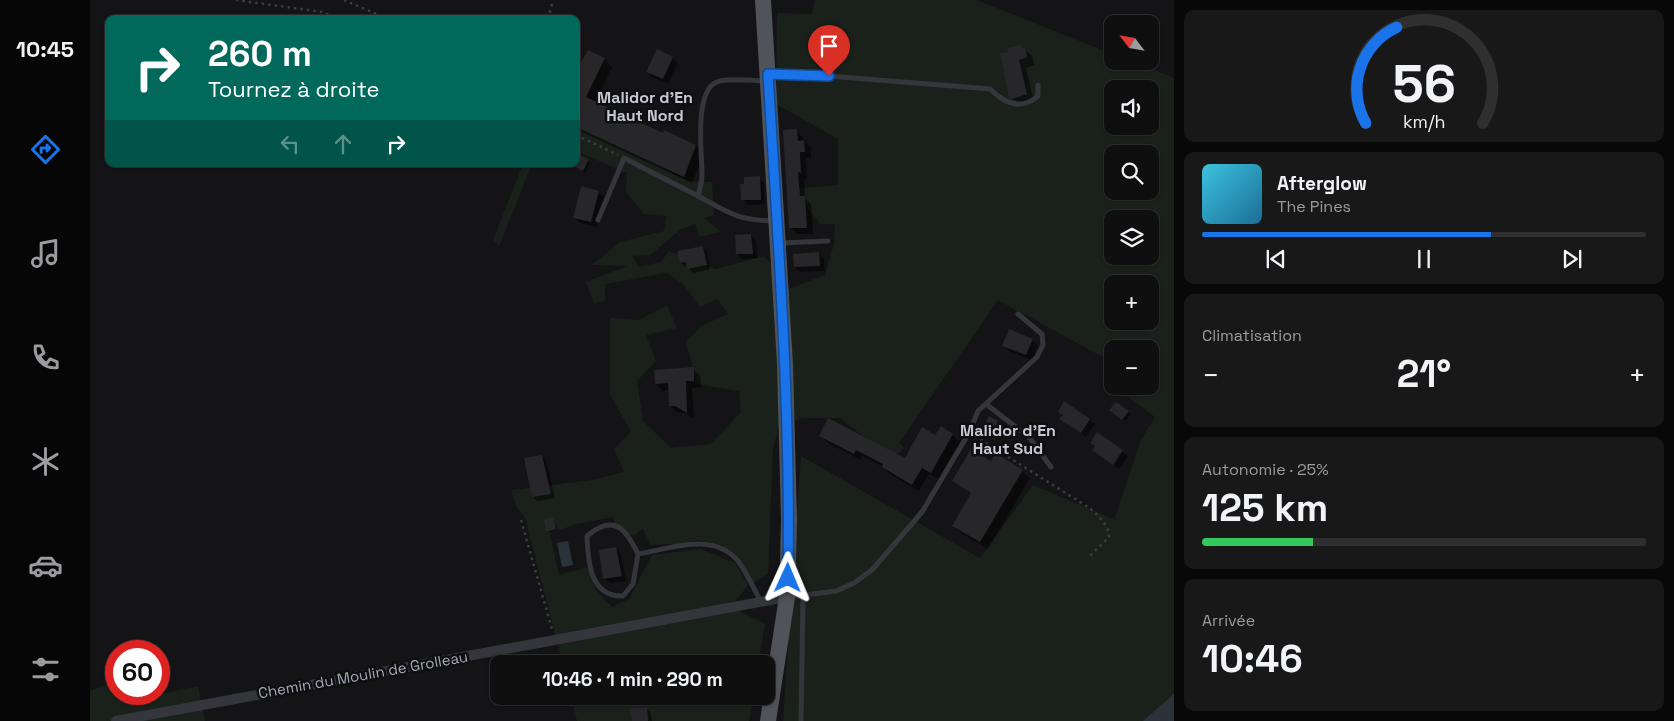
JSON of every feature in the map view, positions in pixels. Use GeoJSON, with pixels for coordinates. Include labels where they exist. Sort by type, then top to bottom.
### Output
{"type":"FeatureCollection","features":[{"type":"Feature","properties":{"kind":"main road"},"geometry":{"type":"LineString","coordinates":[[763,0],[785,364],[795,597],[768,721]]}},
{"type":"Feature","properties":{"kind":"street","name":"Chemin du Moulin de Grolleau"},"geometry":{"type":"LineString","coordinates":[[116,721],[795,597]]}},
{"type":"Feature","properties":{"kind":"lane"},"geometry":{"type":"LineString","coordinates":[[698,196],[702,176],[701,119],[704,96],[710,86],[718,81],[829,76],[990,89],[1002,100],[1016,105],[1030,103],[1038,96],[1038,85]]}},
{"type":"Feature","properties":{"kind":"lane"},"geometry":{"type":"LineString","coordinates":[[598,220],[624,158],[736,217],[750,221],[777,221]]}},
{"type":"Feature","properties":{"kind":"lane"},"geometry":{"type":"LineString","coordinates":[[778,243],[828,241]]}},
{"type":"Feature","properties":{"kind":"lane"},"geometry":{"type":"LineString","coordinates":[[801,721],[795,597],[836,591],[854,583],[872,570],[922,512],[970,433],[978,411],[1037,357],[1043,345],[1042,334],[1018,314]]}},
{"type":"Feature","properties":{"kind":"lane"},"geometry":{"type":"LineString","coordinates":[[986,404],[1029,437],[1051,467]]}},
{"type":"Feature","properties":{"kind":"lane"},"geometry":{"type":"LineString","coordinates":[[608,524],[621,527],[630,536],[638,554],[633,584],[623,596],[611,596],[603,592],[594,578],[588,552],[588,536],[598,527],[608,524]]}},
{"type":"Feature","properties":{"kind":"lane"},"geometry":{"type":"LineString","coordinates":[[638,554],[701,542],[721,549],[738,560],[762,602]]}},
{"type":"Feature","properties":{"kind":"path"},"geometry":{"type":"LineString","coordinates":[[236,0],[322,12],[331,15]]}},
{"type":"Feature","properties":{"kind":"path"},"geometry":{"type":"LineString","coordinates":[[344,0],[379,15]]}},
{"type":"Feature","properties":{"kind":"path"},"geometry":{"type":"LineString","coordinates":[[549,15],[553,0]]}},
{"type":"Feature","properties":{"kind":"path"},"geometry":{"type":"LineString","coordinates":[[580,137],[624,158]]}},
{"type":"Feature","properties":{"kind":"path"},"geometry":{"type":"LineString","coordinates":[[970,433],[1003,451],[1091,509],[1102,520],[1109,530],[1109,537],[1088,558]]}},
{"type":"Feature","properties":{"kind":"path"},"geometry":{"type":"LineString","coordinates":[[521,520],[555,640]]}},
{"type":"Feature","properties":{"kind":"shaded area"},"geometry":{"type":"Polygon","coordinates":[[[815,0],[977,0],[1104,51],[1104,70],[1154,70],[1174,78],[1174,721],[783,721],[801,456],[980,558],[1033,485],[1116,520],[1115,518],[1141,440],[1155,417],[1126,395],[1159,395],[1159,340],[1104,340],[1104,358],[998,300],[899,443],[904,447],[894,460],[840,418],[804,418],[779,425],[773,449],[768,574],[753,583],[738,557],[700,540],[650,545],[643,528],[634,536],[616,530],[613,517],[576,524],[550,534],[559,575],[588,567],[597,591],[612,607],[629,599],[652,555],[701,549],[735,563],[748,585],[731,607],[765,624],[760,655],[561,655],[525,518],[516,506],[511,490],[592,480],[624,472],[614,449],[631,432],[610,394],[610,318],[639,320],[667,305],[677,328],[646,335],[656,361],[637,381],[643,421],[671,448],[711,444],[741,412],[739,391],[697,384],[686,342],[701,326],[728,314],[717,299],[700,307],[683,284],[667,273],[605,284],[605,300],[594,304],[586,282],[627,266],[592,265],[620,242],[664,231],[666,216],[644,214],[626,192],[627,173],[580,153],[580,126],[688,181],[712,182],[714,215],[704,218],[721,232],[699,237],[695,224],[681,229],[650,255],[632,256],[639,267],[661,262],[669,251],[715,269],[765,256],[789,289],[825,275],[834,244],[835,224],[820,224],[794,189],[838,185],[838,139],[776,104],[777,13],[812,14],[815,0]]]}},
{"type":"Feature","properties":{"kind":"shaded area"},"geometry":{"type":"Polygon","coordinates":[[[522,167],[531,167],[499,246],[493,240],[522,167]]]}},
{"type":"Feature","properties":{"kind":"shaded area"},"geometry":{"type":"Polygon","coordinates":[[[568,541],[573,565],[562,567],[557,543],[568,541]]]}},
{"type":"Feature","properties":{"kind":"shaded area"},"geometry":{"type":"Polygon","coordinates":[[[105,685],[105,705],[170,705],[170,692],[198,686],[205,721],[90,721],[90,691],[105,685]]]}},
{"type":"Feature","properties":{"kind":"shaded area"},"geometry":{"type":"Polygon","coordinates":[[[1174,694],[1174,721],[1143,721],[1174,694]]]}},
{"type":"Feature","properties":{"kind":"shaded area"},"geometry":{"type":"Polygon","coordinates":[[[573,705],[752,705],[749,721],[577,721],[573,705]]]}},
{"type":"Feature","properties":{"kind":"building"},"geometry":{"type":"Polygon","coordinates":[[[1021,45],[1022,48],[1025,47],[1027,57],[1019,60],[1027,94],[1012,99],[1009,98],[1000,53],[1008,52],[1008,48],[1021,45]]]}},
{"type":"Feature","properties":{"kind":"building"},"geometry":{"type":"Polygon","coordinates":[[[657,49],[673,57],[663,79],[646,72],[657,49]]]}},
{"type":"Feature","properties":{"kind":"building"},"geometry":{"type":"Polygon","coordinates":[[[588,50],[605,58],[586,97],[663,133],[664,130],[696,145],[684,177],[580,129],[580,64],[588,50]]]}},
{"type":"Feature","properties":{"kind":"building"},"geometry":{"type":"Polygon","coordinates":[[[797,129],[798,141],[804,140],[805,152],[800,152],[801,173],[798,172],[800,196],[805,196],[807,228],[789,228],[783,130],[797,129]]]}},
{"type":"Feature","properties":{"kind":"building"},"geometry":{"type":"Polygon","coordinates":[[[580,155],[589,159],[583,171],[575,167],[580,167],[580,155]]]}},
{"type":"Feature","properties":{"kind":"building"},"geometry":{"type":"Polygon","coordinates":[[[760,176],[761,200],[741,200],[740,184],[744,184],[744,177],[760,176]]]}},
{"type":"Feature","properties":{"kind":"building"},"geometry":{"type":"Polygon","coordinates":[[[581,186],[599,191],[591,222],[573,218],[581,186]]]}},
{"type":"Feature","properties":{"kind":"building"},"geometry":{"type":"Polygon","coordinates":[[[751,234],[753,254],[736,254],[735,235],[751,234]]]}},
{"type":"Feature","properties":{"kind":"building"},"geometry":{"type":"Polygon","coordinates":[[[703,246],[707,265],[687,269],[686,262],[680,263],[677,251],[703,246]]]}},
{"type":"Feature","properties":{"kind":"building"},"geometry":{"type":"Polygon","coordinates":[[[819,252],[820,266],[794,267],[793,254],[819,252]]]}},
{"type":"Feature","properties":{"kind":"building"},"geometry":{"type":"Polygon","coordinates":[[[1009,329],[1033,339],[1026,355],[1002,346],[1009,329]]]}},
{"type":"Feature","properties":{"kind":"building"},"geometry":{"type":"Polygon","coordinates":[[[694,367],[694,381],[686,381],[687,413],[675,406],[669,406],[668,383],[655,384],[654,370],[694,367]]]}},
{"type":"Feature","properties":{"kind":"building"},"geometry":{"type":"Polygon","coordinates":[[[1064,401],[1090,419],[1081,433],[1059,419],[1063,415],[1058,412],[1064,401]]]}},
{"type":"Feature","properties":{"kind":"building"},"geometry":{"type":"Polygon","coordinates":[[[1116,402],[1129,411],[1122,420],[1109,410],[1116,402]]]}},
{"type":"Feature","properties":{"kind":"building"},"geometry":{"type":"Polygon","coordinates":[[[989,416],[998,421],[995,428],[999,431],[995,440],[981,432],[989,416]]]}},
{"type":"Feature","properties":{"kind":"building"},"geometry":{"type":"Polygon","coordinates":[[[828,418],[905,458],[922,427],[935,435],[941,426],[953,434],[931,473],[922,468],[912,485],[882,467],[883,464],[856,450],[854,454],[819,436],[828,418]]]}},
{"type":"Feature","properties":{"kind":"building"},"geometry":{"type":"Polygon","coordinates":[[[1097,432],[1123,450],[1113,465],[1092,450],[1095,446],[1090,443],[1097,432]]]}},
{"type":"Feature","properties":{"kind":"building"},"geometry":{"type":"Polygon","coordinates":[[[971,449],[991,461],[995,453],[1023,470],[980,542],[952,526],[971,493],[952,481],[971,449]]]}},
{"type":"Feature","properties":{"kind":"building"},"geometry":{"type":"Polygon","coordinates":[[[542,455],[551,494],[532,497],[524,458],[542,455]]]}},
{"type":"Feature","properties":{"kind":"building"},"geometry":{"type":"Polygon","coordinates":[[[554,517],[556,529],[546,532],[544,519],[554,517]]]}},
{"type":"Feature","properties":{"kind":"building"},"geometry":{"type":"Polygon","coordinates":[[[616,547],[622,576],[603,579],[599,550],[616,547]]]}},
{"type":"Feature","properties":{"kind":"building"},"geometry":{"type":"Polygon","coordinates":[[[647,707],[648,721],[632,721],[630,709],[647,707]]]}},
{"type":"Feature","properties":{"kind":"district","name":"Malidor d'En Haut Nord"},"geometry":{"type":"Point","coordinates":[645,106]}},
{"type":"Feature","properties":{"kind":"district","name":"Malidor d'En Haut Sud"},"geometry":{"type":"Point","coordinates":[1008,439]}},
{"type":"Feature","properties":{"kind":"route"},"geometry":{"type":"LineString","coordinates":[[788,578],[789,520],[785,364],[768,74],[829,76]]}}]}
